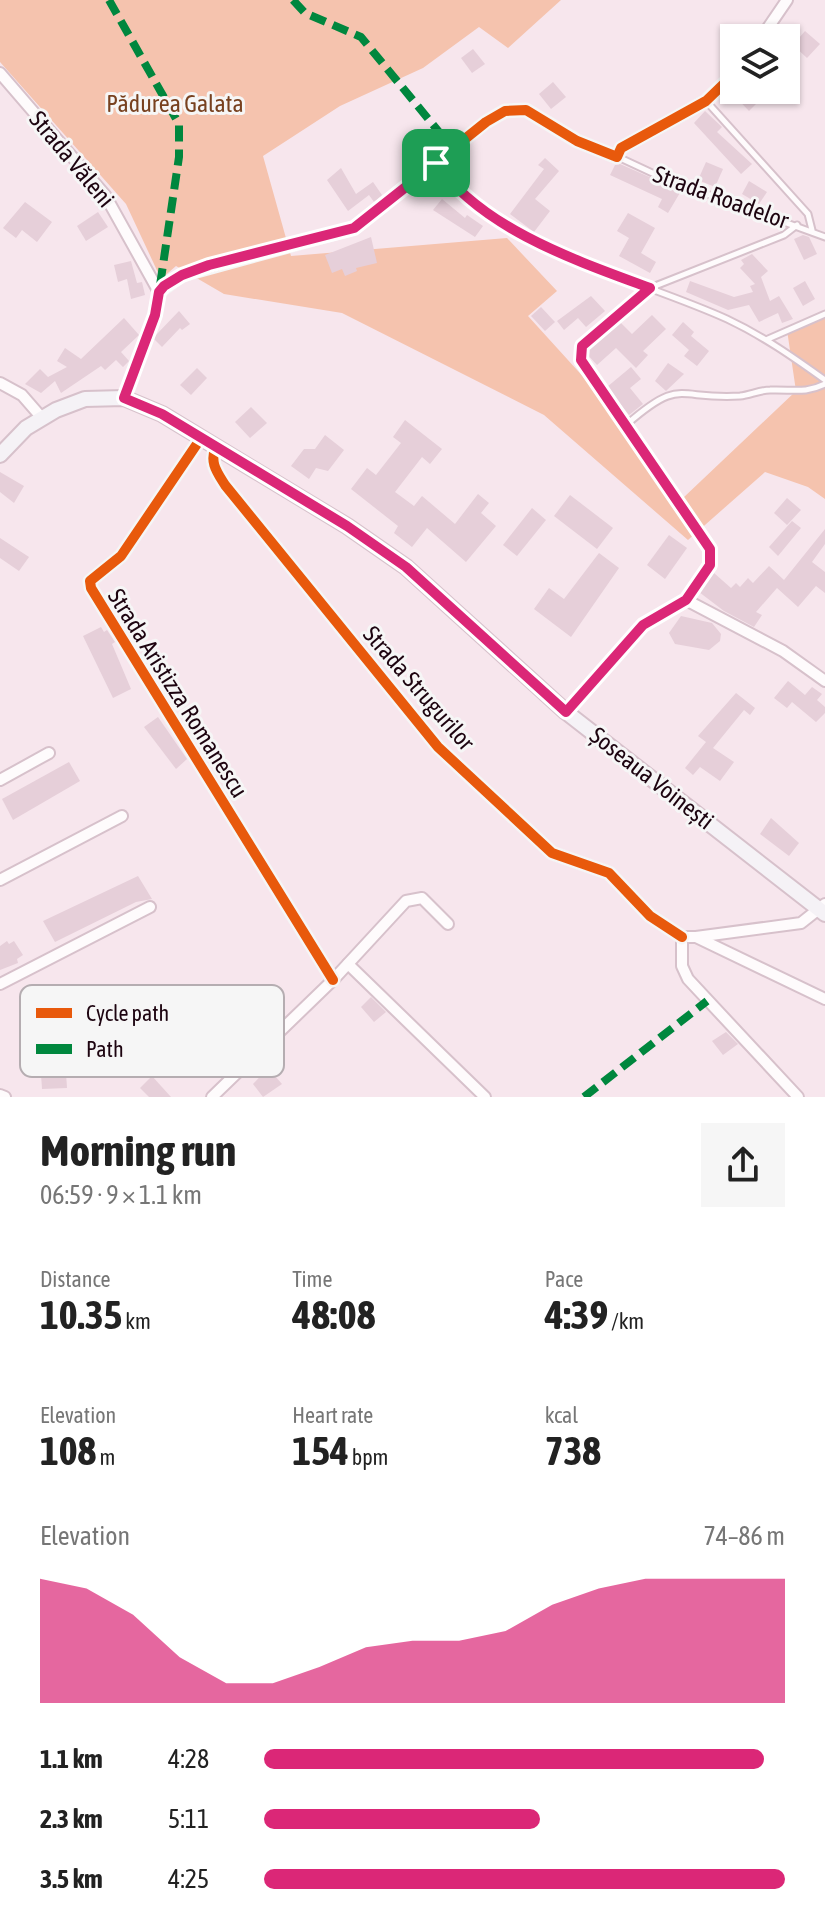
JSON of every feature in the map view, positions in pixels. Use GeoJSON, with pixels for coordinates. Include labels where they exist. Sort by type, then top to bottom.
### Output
{"type":"FeatureCollection","features":[{"type":"Feature","properties":{"kind":"main road","name":"Șoseaua Voinești"},"geometry":{"type":"LineString","coordinates":[[0,455],[13,439],[42,418],[85,399],[124,398],[142,403],[347,526],[406,567],[566,712],[823,909]]}},
{"type":"Feature","properties":{"kind":"street"},"geometry":{"type":"LineString","coordinates":[[771,24],[787,0]]}},
{"type":"Feature","properties":{"kind":"street","name":"Strada Văleni"},"geometry":{"type":"LineString","coordinates":[[0,73],[105,195],[159,292]]}},
{"type":"Feature","properties":{"kind":"street"},"geometry":{"type":"LineString","coordinates":[[124,398],[155,315],[159,292],[182,275],[209,265],[354,228],[486,122],[505,111],[526,110],[577,141],[617,157],[621,148],[706,101],[720,88]]}},
{"type":"Feature","properties":{"kind":"street"},"geometry":{"type":"LineString","coordinates":[[0,383],[22,395],[42,418]]}},
{"type":"Feature","properties":{"kind":"street","name":"Strada Aristizza Romanescu"},"geometry":{"type":"LineString","coordinates":[[201,438],[121,556],[90,581],[91,588],[333,980]]}},
{"type":"Feature","properties":{"kind":"street","name":"Strada Strugurilor"},"geometry":{"type":"LineString","coordinates":[[216,447],[212,456],[213,466],[225,485],[438,747],[552,853],[609,873],[650,916],[682,937]]}},
{"type":"Feature","properties":{"kind":"street"},"geometry":{"type":"LineString","coordinates":[[566,712],[643,625],[686,600],[783,651],[825,681]]}},
{"type":"Feature","properties":{"kind":"street"},"geometry":{"type":"LineString","coordinates":[[0,780],[49,753]]}},
{"type":"Feature","properties":{"kind":"street"},"geometry":{"type":"LineString","coordinates":[[0,880],[122,816]]}},
{"type":"Feature","properties":{"kind":"street"},"geometry":{"type":"LineString","coordinates":[[284,1027],[411,898],[427,901],[448,924]]}},
{"type":"Feature","properties":{"kind":"street"},"geometry":{"type":"LineString","coordinates":[[0,984],[150,907]]}},
{"type":"Feature","properties":{"kind":"street"},"geometry":{"type":"LineString","coordinates":[[798,1097],[688,979],[681,956],[682,937],[801,923],[823,909]]}},
{"type":"Feature","properties":{"kind":"street"},"geometry":{"type":"LineString","coordinates":[[696,937],[825,999]]}},
{"type":"Feature","properties":{"kind":"street"},"geometry":{"type":"LineString","coordinates":[[348,964],[485,1097]]}},
{"type":"Feature","properties":{"kind":"street"},"geometry":{"type":"LineString","coordinates":[[212,1097],[233,1077]]}},
{"type":"Feature","properties":{"kind":"lane"},"geometry":{"type":"LineString","coordinates":[[706,101],[808,214],[812,230]]}},
{"type":"Feature","properties":{"kind":"lane","name":"Strada Roadelor"},"geometry":{"type":"LineString","coordinates":[[617,157],[702,193],[825,237]]}},
{"type":"Feature","properties":{"kind":"lane"},"geometry":{"type":"LineString","coordinates":[[436,163],[454,185],[528,238],[768,339],[825,382],[801,393],[769,390],[740,396],[676,392],[658,398],[626,425]]}},
{"type":"Feature","properties":{"kind":"lane"},"geometry":{"type":"LineString","coordinates":[[686,600],[710,565],[710,549],[586,371],[579,353],[582,346],[650,288],[784,235],[797,225]]}},
{"type":"Feature","properties":{"kind":"lane"},"geometry":{"type":"LineString","coordinates":[[768,339],[825,314]]}},
{"type":"Feature","properties":{"kind":"green space","name":"Pădurea Galata"},"geometry":{"type":"Polygon","coordinates":[[[0,0],[561,0],[508,48],[479,27],[423,68],[340,106],[263,156],[291,256],[507,238],[557,291],[528,316],[617,414],[683,498],[796,391],[787,330],[825,315],[825,499],[808,487],[765,472],[688,540],[544,415],[342,313],[224,294],[176,266],[161,279],[126,204],[0,62],[0,0]]]}},
{"type":"Feature","properties":{"kind":"building"},"geometry":{"type":"Polygon","coordinates":[[[805,31],[820,44],[807,58],[800,52],[800,37],[805,31]]]}},
{"type":"Feature","properties":{"kind":"building"},"geometry":{"type":"Polygon","coordinates":[[[473,49],[485,64],[472,73],[461,58],[473,49]]]}},
{"type":"Feature","properties":{"kind":"building"},"geometry":{"type":"Polygon","coordinates":[[[553,82],[566,97],[551,109],[539,94],[553,82]]]}},
{"type":"Feature","properties":{"kind":"building"},"geometry":{"type":"Polygon","coordinates":[[[742,104],[756,104],[749,111],[742,104]]]}},
{"type":"Feature","properties":{"kind":"building"},"geometry":{"type":"Polygon","coordinates":[[[705,111],[722,127],[717,132],[752,164],[741,174],[694,123],[705,111]]]}},
{"type":"Feature","properties":{"kind":"building"},"geometry":{"type":"Polygon","coordinates":[[[545,158],[559,171],[535,199],[550,211],[534,232],[510,214],[544,169],[538,165],[545,158]]]}},
{"type":"Feature","properties":{"kind":"building"},"geometry":{"type":"Polygon","coordinates":[[[706,162],[723,169],[715,187],[698,180],[706,162]]]}},
{"type":"Feature","properties":{"kind":"building"},"geometry":{"type":"Polygon","coordinates":[[[620,164],[681,191],[668,213],[658,207],[662,199],[610,175],[615,165],[620,164]]]}},
{"type":"Feature","properties":{"kind":"building"},"geometry":{"type":"Polygon","coordinates":[[[341,168],[356,194],[373,182],[382,195],[374,202],[369,195],[348,211],[327,180],[341,168]]]}},
{"type":"Feature","properties":{"kind":"building"},"geometry":{"type":"Polygon","coordinates":[[[749,181],[767,192],[759,204],[742,194],[749,181]]]}},
{"type":"Feature","properties":{"kind":"building"},"geometry":{"type":"Polygon","coordinates":[[[442,199],[465,218],[467,215],[483,226],[475,237],[433,210],[442,199]]]}},
{"type":"Feature","properties":{"kind":"building"},"geometry":{"type":"Polygon","coordinates":[[[25,202],[52,222],[37,242],[22,230],[16,238],[3,228],[25,202]]]}},
{"type":"Feature","properties":{"kind":"building"},"geometry":{"type":"Polygon","coordinates":[[[98,212],[108,227],[86,241],[77,226],[98,212]]]}},
{"type":"Feature","properties":{"kind":"building"},"geometry":{"type":"Polygon","coordinates":[[[628,213],[655,228],[641,253],[656,262],[650,273],[619,256],[629,238],[617,231],[628,213]]]}},
{"type":"Feature","properties":{"kind":"building"},"geometry":{"type":"Polygon","coordinates":[[[803,235],[809,237],[817,254],[804,260],[794,239],[803,235]]]}},
{"type":"Feature","properties":{"kind":"building"},"geometry":{"type":"Polygon","coordinates":[[[371,237],[377,263],[356,268],[357,271],[345,276],[342,269],[332,273],[325,255],[371,237]]]}},
{"type":"Feature","properties":{"kind":"building"},"geometry":{"type":"Polygon","coordinates":[[[752,254],[768,271],[761,277],[770,301],[779,296],[793,319],[782,323],[778,313],[759,322],[749,305],[728,310],[686,292],[690,281],[734,297],[753,292],[750,286],[755,284],[740,268],[744,264],[741,260],[752,254]]]}},
{"type":"Feature","properties":{"kind":"building"},"geometry":{"type":"Polygon","coordinates":[[[131,261],[137,283],[142,282],[145,295],[131,299],[127,279],[118,282],[114,265],[131,261]]]}},
{"type":"Feature","properties":{"kind":"building"},"geometry":{"type":"Polygon","coordinates":[[[805,281],[815,299],[803,306],[793,288],[805,281]]]}},
{"type":"Feature","properties":{"kind":"building"},"geometry":{"type":"Polygon","coordinates":[[[591,296],[605,311],[586,327],[578,318],[564,330],[557,321],[591,296]]]}},
{"type":"Feature","properties":{"kind":"building"},"geometry":{"type":"Polygon","coordinates":[[[541,307],[555,322],[545,331],[531,316],[541,307]]]}},
{"type":"Feature","properties":{"kind":"building"},"geometry":{"type":"Polygon","coordinates":[[[179,311],[190,324],[182,330],[180,328],[162,347],[154,339],[179,311]]]}},
{"type":"Feature","properties":{"kind":"building"},"geometry":{"type":"Polygon","coordinates":[[[652,315],[666,329],[643,351],[648,355],[636,368],[616,348],[597,365],[586,353],[619,321],[632,334],[652,315]]]}},
{"type":"Feature","properties":{"kind":"building"},"geometry":{"type":"Polygon","coordinates":[[[124,318],[139,335],[121,352],[129,361],[123,367],[116,360],[105,370],[101,366],[61,393],[55,381],[41,393],[25,384],[40,369],[48,377],[67,367],[57,361],[65,348],[81,359],[124,318]]]}},
{"type":"Feature","properties":{"kind":"building"},"geometry":{"type":"Polygon","coordinates":[[[683,322],[694,332],[691,336],[709,351],[697,366],[684,356],[689,350],[672,335],[683,322]]]}},
{"type":"Feature","properties":{"kind":"building"},"geometry":{"type":"Polygon","coordinates":[[[668,363],[684,374],[666,391],[655,381],[668,363]]]}},
{"type":"Feature","properties":{"kind":"building"},"geometry":{"type":"Polygon","coordinates":[[[631,367],[641,379],[630,388],[643,404],[629,415],[607,387],[631,367]]]}},
{"type":"Feature","properties":{"kind":"building"},"geometry":{"type":"Polygon","coordinates":[[[197,368],[207,378],[191,395],[180,385],[197,368]]]}},
{"type":"Feature","properties":{"kind":"building"},"geometry":{"type":"Polygon","coordinates":[[[251,407],[267,423],[250,438],[235,422],[251,407]]]}},
{"type":"Feature","properties":{"kind":"building"},"geometry":{"type":"Polygon","coordinates":[[[405,420],[442,449],[430,464],[422,457],[395,492],[414,506],[422,496],[455,524],[478,494],[489,503],[481,513],[496,526],[466,562],[427,528],[412,547],[394,533],[398,526],[351,489],[367,468],[376,475],[401,443],[393,437],[405,420]]]}},
{"type":"Feature","properties":{"kind":"building"},"geometry":{"type":"Polygon","coordinates":[[[325,435],[344,450],[328,471],[316,468],[309,479],[291,466],[304,449],[315,449],[325,435]]]}},
{"type":"Feature","properties":{"kind":"building"},"geometry":{"type":"Polygon","coordinates":[[[0,472],[24,486],[14,503],[0,492],[0,472]]]}},
{"type":"Feature","properties":{"kind":"building"},"geometry":{"type":"Polygon","coordinates":[[[570,495],[613,528],[597,549],[554,516],[570,495]]]}},
{"type":"Feature","properties":{"kind":"building"},"geometry":{"type":"Polygon","coordinates":[[[787,498],[801,510],[787,525],[774,513],[787,498]]]}},
{"type":"Feature","properties":{"kind":"building"},"geometry":{"type":"Polygon","coordinates":[[[532,508],[546,520],[517,556],[503,545],[532,508]]]}},
{"type":"Feature","properties":{"kind":"building"},"geometry":{"type":"Polygon","coordinates":[[[792,521],[801,528],[778,556],[769,547],[792,521]]]}},
{"type":"Feature","properties":{"kind":"building"},"geometry":{"type":"Polygon","coordinates":[[[825,529],[825,544],[812,562],[825,572],[825,593],[816,586],[798,607],[777,588],[756,612],[762,615],[754,627],[724,611],[699,592],[714,573],[731,588],[736,583],[740,587],[748,578],[753,583],[769,566],[784,580],[825,529]]]}},
{"type":"Feature","properties":{"kind":"building"},"geometry":{"type":"Polygon","coordinates":[[[669,535],[687,548],[665,579],[647,565],[669,535]]]}},
{"type":"Feature","properties":{"kind":"building"},"geometry":{"type":"Polygon","coordinates":[[[0,538],[29,557],[19,571],[0,558],[0,538]]]}},
{"type":"Feature","properties":{"kind":"building"},"geometry":{"type":"Polygon","coordinates":[[[599,553],[619,568],[571,637],[534,609],[549,588],[564,599],[599,553]]]}},
{"type":"Feature","properties":{"kind":"building"},"geometry":{"type":"Polygon","coordinates":[[[681,616],[712,623],[721,634],[720,641],[709,650],[675,644],[669,633],[681,616]]]}},
{"type":"Feature","properties":{"kind":"building"},"geometry":{"type":"Polygon","coordinates":[[[101,627],[115,642],[112,644],[131,689],[113,698],[83,636],[101,627]]]}},
{"type":"Feature","properties":{"kind":"building"},"geometry":{"type":"Polygon","coordinates":[[[788,681],[805,695],[812,687],[822,694],[817,700],[825,707],[825,713],[816,722],[792,702],[787,708],[774,698],[788,681]]]}},
{"type":"Feature","properties":{"kind":"building"},"geometry":{"type":"Polygon","coordinates":[[[736,693],[755,708],[750,715],[744,710],[713,748],[734,762],[720,781],[700,767],[693,775],[685,768],[706,742],[698,736],[736,693]]]}},
{"type":"Feature","properties":{"kind":"building"},"geometry":{"type":"Polygon","coordinates":[[[158,717],[187,759],[176,769],[144,727],[158,717]]]}},
{"type":"Feature","properties":{"kind":"building"},"geometry":{"type":"Polygon","coordinates":[[[69,762],[80,781],[13,820],[2,799],[69,762]]]}},
{"type":"Feature","properties":{"kind":"building"},"geometry":{"type":"Polygon","coordinates":[[[771,818],[799,843],[789,856],[760,834],[771,818]]]}},
{"type":"Feature","properties":{"kind":"building"},"geometry":{"type":"Polygon","coordinates":[[[138,876],[152,899],[136,902],[55,942],[43,921],[138,876]]]}},
{"type":"Feature","properties":{"kind":"building"},"geometry":{"type":"Polygon","coordinates":[[[7,941],[9,944],[14,941],[23,955],[17,959],[18,963],[0,970],[0,946],[7,941]]]}},
{"type":"Feature","properties":{"kind":"building"},"geometry":{"type":"Polygon","coordinates":[[[371,997],[386,1012],[374,1022],[361,1007],[371,997]]]}},
{"type":"Feature","properties":{"kind":"building"},"geometry":{"type":"Polygon","coordinates":[[[726,1032],[738,1044],[723,1055],[712,1041],[726,1032]]]}},
{"type":"Feature","properties":{"kind":"building"},"geometry":{"type":"Polygon","coordinates":[[[41,1077],[66,1077],[67,1088],[42,1089],[41,1077]]]}},
{"type":"Feature","properties":{"kind":"building"},"geometry":{"type":"Polygon","coordinates":[[[153,1077],[171,1097],[149,1097],[140,1088],[153,1077]]]}},
{"type":"Feature","properties":{"kind":"building"},"geometry":{"type":"Polygon","coordinates":[[[260,1077],[276,1077],[282,1084],[263,1097],[253,1084],[260,1077]]]}},
{"type":"Feature","properties":{"kind":"marked path"},"geometry":{"type":"LineString","coordinates":[[109,0],[179,124],[179,157],[159,292]]}},
{"type":"Feature","properties":{"kind":"marked path"},"geometry":{"type":"LineString","coordinates":[[293,0],[305,13],[361,37],[453,149]]}},
{"type":"Feature","properties":{"kind":"marked path"},"geometry":{"type":"LineString","coordinates":[[584,1097],[707,1001]]}},
{"type":"Feature","properties":{"kind":"cycle path"},"geometry":{"type":"LineString","coordinates":[[124,398],[155,315],[159,292],[182,275],[354,228],[486,122],[505,111],[526,110],[577,141],[617,157],[621,148],[706,101],[720,88]]}},
{"type":"Feature","properties":{"kind":"cycle path"},"geometry":{"type":"LineString","coordinates":[[201,438],[121,556],[90,581],[91,588],[333,980]]}},
{"type":"Feature","properties":{"kind":"cycle path"},"geometry":{"type":"LineString","coordinates":[[216,447],[214,462],[225,485],[438,747],[552,853],[609,873],[650,916],[682,937]]}},
{"type":"Feature","properties":{"kind":"route"},"geometry":{"type":"LineString","coordinates":[[436,163],[454,185],[528,238],[552,251],[650,288],[582,346],[579,353],[586,371],[710,549],[710,565],[686,600],[643,625],[566,712],[406,567],[316,506],[162,414],[124,398],[155,315],[157,297],[164,286],[209,265],[354,228],[436,163]]}}]}
